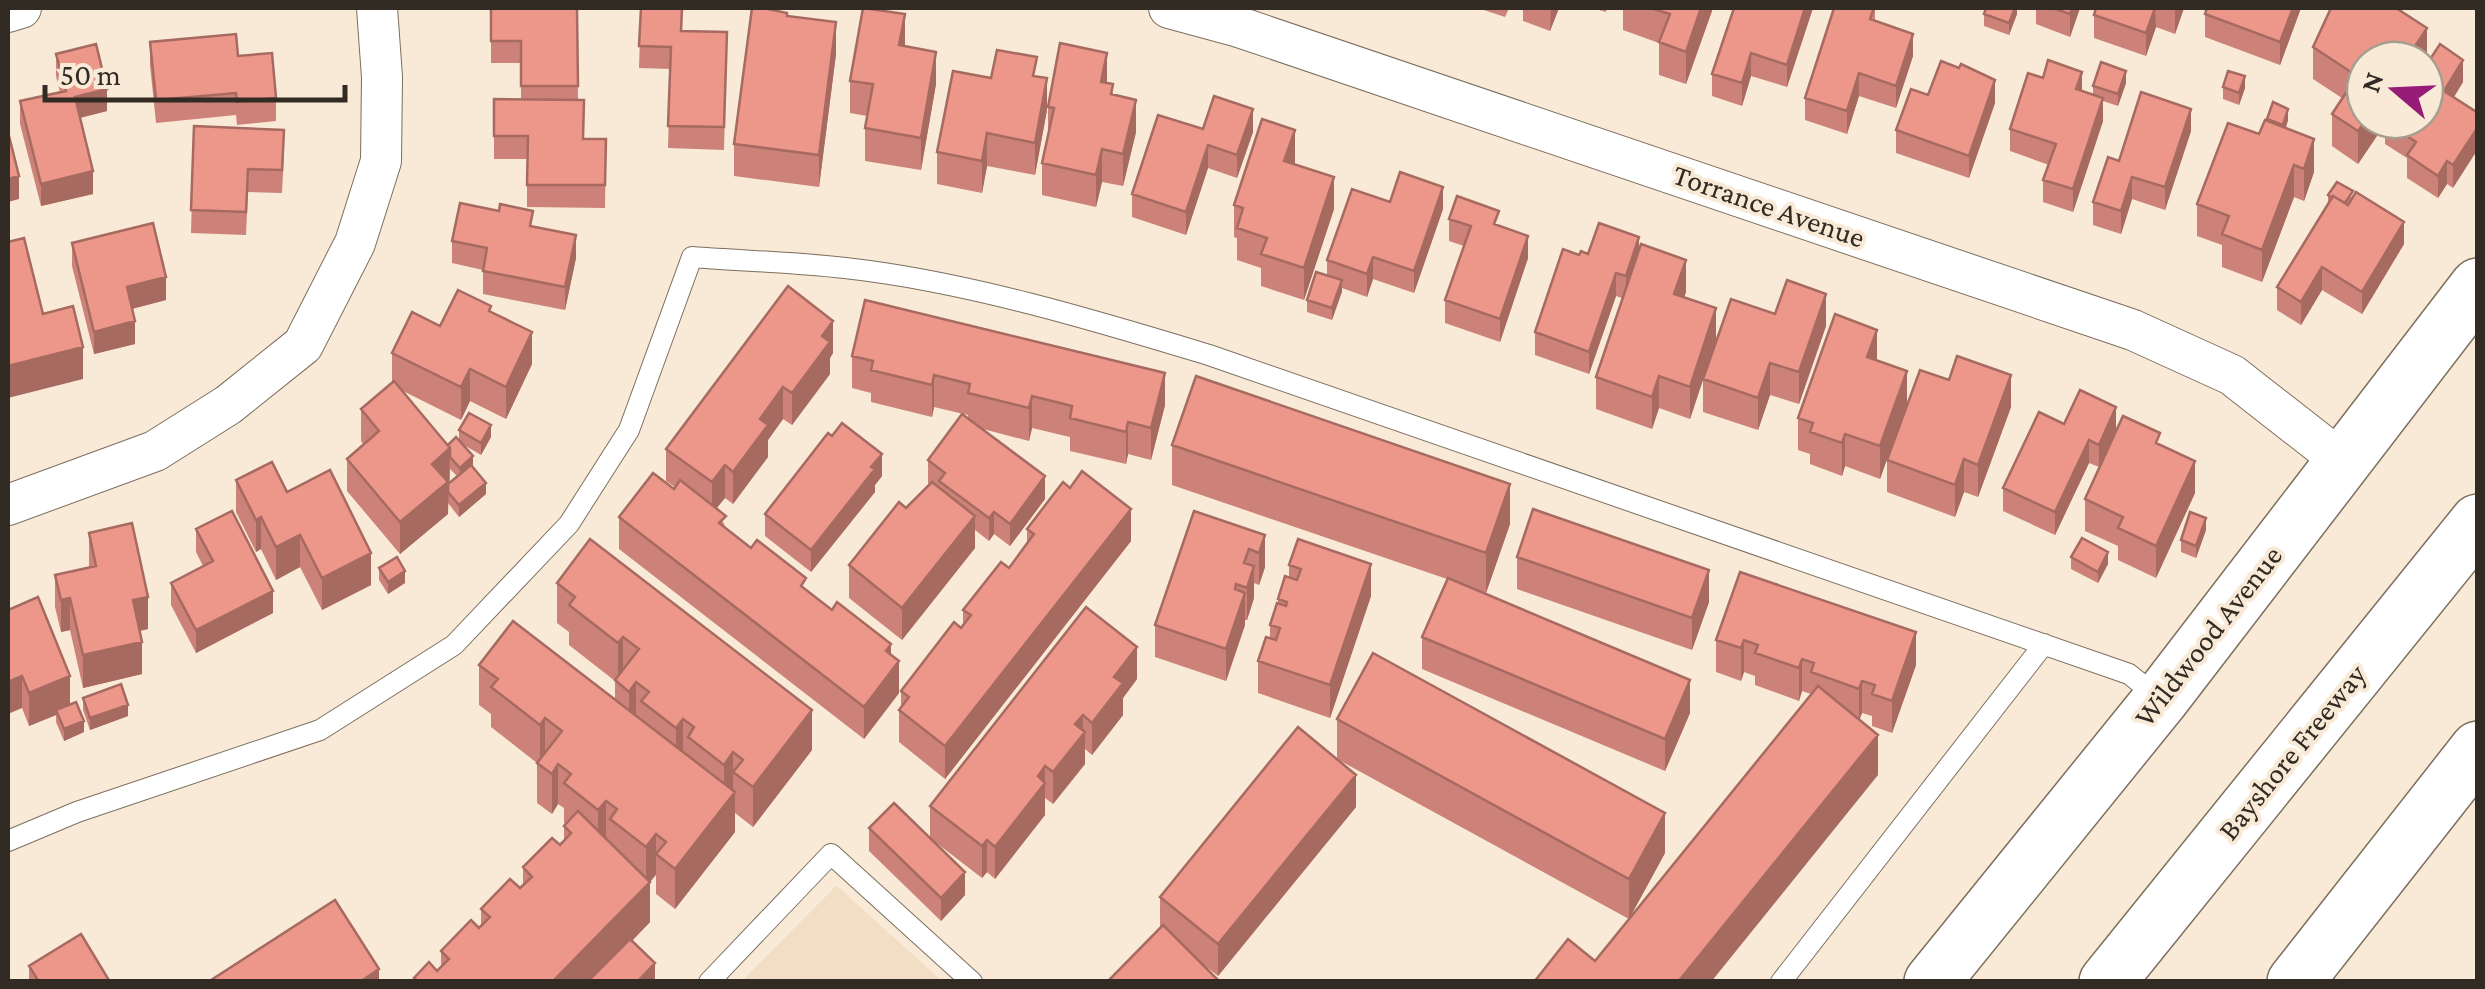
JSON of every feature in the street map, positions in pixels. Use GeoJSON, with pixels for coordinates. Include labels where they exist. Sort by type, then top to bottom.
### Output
{"type":"FeatureCollection","features":[{"type":"Feature","properties":{"kind":"main road","name":"Wildwood Avenue"},"geometry":{"type":"LineString","coordinates":[[1932,982],[2161,699],[2478,286]]}},
{"type":"Feature","properties":{"kind":"main road","name":"Bayshore Freeway"},"geometry":{"type":"LineString","coordinates":[[2107,982],[2478,522]]}},
{"type":"Feature","properties":{"kind":"main road"},"geometry":{"type":"LineString","coordinates":[[2296,982],[2478,750]]}},
{"type":"Feature","properties":{"kind":"street"},"geometry":{"type":"LineString","coordinates":[[8,12],[21,8]]}},
{"type":"Feature","properties":{"kind":"street"},"geometry":{"type":"LineString","coordinates":[[8,504],[155,451],[228,405],[302,345],[355,243],[381,161],[382,77],[377,8]]}},
{"type":"Feature","properties":{"kind":"street","name":"Torrance Avenue"},"geometry":{"type":"LineString","coordinates":[[1169,8],[1240,26],[2133,330],[2232,374],[2342,461]]}},
{"type":"Feature","properties":{"kind":"lane"},"geometry":{"type":"LineString","coordinates":[[8,841],[77,812],[320,730],[454,645],[569,524],[629,430],[692,257],[847,268],[969,291],[1097,321],[1210,355],[2129,674],[2161,699]]}},
{"type":"Feature","properties":{"kind":"lane"},"geometry":{"type":"LineString","coordinates":[[1781,982],[2044,644]]}},
{"type":"Feature","properties":{"kind":"lane"},"geometry":{"type":"LineString","coordinates":[[709,982],[831,854],[972,982]]}},
{"type":"Feature","properties":{"kind":"shaded area"},"geometry":{"type":"Polygon","coordinates":[[[837,886],[942,981],[742,981],[837,886]]]}},
{"type":"Feature","properties":{"kind":"building"},"geometry":{"type":"Polygon","coordinates":[[[491,8],[577,8],[578,86],[521,86],[521,41],[491,41],[491,8]]]}},
{"type":"Feature","properties":{"kind":"building"},"geometry":{"type":"Polygon","coordinates":[[[641,8],[682,8],[681,31],[727,32],[724,127],[668,126],[671,47],[639,46],[641,8]]]}},
{"type":"Feature","properties":{"kind":"building"},"geometry":{"type":"Polygon","coordinates":[[[752,8],[836,22],[819,155],[734,144],[752,8]]]}},
{"type":"Feature","properties":{"kind":"building"},"geometry":{"type":"Polygon","coordinates":[[[863,8],[905,14],[899,45],[936,52],[921,138],[865,128],[873,84],[850,81],[863,8]]]}},
{"type":"Feature","properties":{"kind":"building"},"geometry":{"type":"Polygon","coordinates":[[[1650,8],[1701,8],[1686,52],[1659,42],[1670,14],[1650,8]]]}},
{"type":"Feature","properties":{"kind":"building"},"geometry":{"type":"Polygon","coordinates":[[[1734,8],[1805,8],[1787,65],[1751,53],[1742,83],[1712,74],[1734,8]]]}},
{"type":"Feature","properties":{"kind":"building"},"geometry":{"type":"Polygon","coordinates":[[[1834,8],[1874,8],[1870,19],[1913,34],[1896,86],[1859,73],[1847,111],[1805,98],[1834,8]]]}},
{"type":"Feature","properties":{"kind":"building"},"geometry":{"type":"Polygon","coordinates":[[[1986,8],[2015,8],[2009,23],[1984,14],[1986,8]]]}},
{"type":"Feature","properties":{"kind":"building"},"geometry":{"type":"Polygon","coordinates":[[[2096,8],[2155,8],[2146,33],[2094,15],[2096,8]]]}},
{"type":"Feature","properties":{"kind":"building"},"geometry":{"type":"Polygon","coordinates":[[[2207,8],[2293,8],[2280,42],[2205,14],[2207,8]]]}},
{"type":"Feature","properties":{"kind":"building"},"geometry":{"type":"Polygon","coordinates":[[[2331,8],[2396,8],[2427,28],[2419,40],[2345,40],[2345,68],[2313,47],[2331,8]]]}},
{"type":"Feature","properties":{"kind":"building"},"geometry":{"type":"Polygon","coordinates":[[[236,34],[238,56],[272,53],[276,98],[237,102],[236,93],[156,100],[150,42],[236,34]]]}},
{"type":"Feature","properties":{"kind":"building"},"geometry":{"type":"Polygon","coordinates":[[[1060,43],[1107,53],[1101,82],[1113,84],[1111,94],[1136,100],[1123,154],[1102,149],[1096,175],[1042,163],[1054,108],[1048,107],[1060,43]]]}},
{"type":"Feature","properties":{"kind":"building"},"geometry":{"type":"Polygon","coordinates":[[[96,44],[107,89],[75,97],[93,171],[41,184],[20,101],[66,91],[56,54],[96,44]]]}},
{"type":"Feature","properties":{"kind":"building"},"geometry":{"type":"Polygon","coordinates":[[[2445,47],[2463,60],[2445,89],[2445,47]]]}},
{"type":"Feature","properties":{"kind":"building"},"geometry":{"type":"Polygon","coordinates":[[[997,50],[1037,57],[1033,76],[1047,78],[1035,143],[987,133],[982,161],[937,152],[953,71],[991,78],[997,50]]]}},
{"type":"Feature","properties":{"kind":"building"},"geometry":{"type":"Polygon","coordinates":[[[2048,60],[2082,72],[2076,89],[2103,98],[2073,189],[2043,180],[2056,144],[2010,129],[2028,73],[2043,78],[2048,60]]]}},
{"type":"Feature","properties":{"kind":"building"},"geometry":{"type":"Polygon","coordinates":[[[1941,61],[1959,68],[1961,64],[1995,80],[1969,156],[1896,130],[1911,89],[1928,95],[1941,61]]]}},
{"type":"Feature","properties":{"kind":"building"},"geometry":{"type":"Polygon","coordinates":[[[2101,62],[2126,71],[2118,94],[2093,86],[2101,62]]]}},
{"type":"Feature","properties":{"kind":"building"},"geometry":{"type":"Polygon","coordinates":[[[2228,71],[2245,76],[2239,93],[2223,87],[2228,71]]]}},
{"type":"Feature","properties":{"kind":"building"},"geometry":{"type":"Polygon","coordinates":[[[2141,92],[2191,109],[2165,187],[2132,177],[2121,211],[2093,202],[2108,157],[2119,161],[2141,92]]]}},
{"type":"Feature","properties":{"kind":"building"},"geometry":{"type":"Polygon","coordinates":[[[2445,92],[2478,113],[2478,127],[2453,165],[2447,161],[2438,176],[2407,155],[2416,142],[2413,140],[2445,140],[2445,92]]]}},
{"type":"Feature","properties":{"kind":"building"},"geometry":{"type":"Polygon","coordinates":[[[2345,94],[2345,122],[2332,114],[2345,94]]]}},
{"type":"Feature","properties":{"kind":"building"},"geometry":{"type":"Polygon","coordinates":[[[1214,96],[1253,109],[1237,155],[1208,145],[1186,212],[1132,194],[1158,115],[1203,129],[1214,96]]]}},
{"type":"Feature","properties":{"kind":"building"},"geometry":{"type":"Polygon","coordinates":[[[494,99],[584,100],[583,139],[606,139],[605,185],[527,185],[528,136],[494,136],[494,99]]]}},
{"type":"Feature","properties":{"kind":"building"},"geometry":{"type":"Polygon","coordinates":[[[2273,102],[2288,109],[2283,125],[2267,119],[2273,102]]]}},
{"type":"Feature","properties":{"kind":"building"},"geometry":{"type":"Polygon","coordinates":[[[1262,119],[1295,130],[1284,161],[1334,177],[1304,268],[1261,254],[1267,238],[1237,228],[1243,208],[1234,205],[1262,119]]]}},
{"type":"Feature","properties":{"kind":"building"},"geometry":{"type":"Polygon","coordinates":[[[2265,120],[2314,139],[2304,169],[2294,165],[2262,250],[2222,234],[2229,216],[2197,204],[2228,123],[2259,134],[2265,120]]]}},
{"type":"Feature","properties":{"kind":"building"},"geometry":{"type":"Polygon","coordinates":[[[194,126],[284,130],[282,170],[248,169],[246,212],[191,210],[194,126]]]}},
{"type":"Feature","properties":{"kind":"building"},"geometry":{"type":"Polygon","coordinates":[[[8,132],[19,176],[8,179],[8,132]]]}},
{"type":"Feature","properties":{"kind":"building"},"geometry":{"type":"Polygon","coordinates":[[[1400,172],[1443,187],[1414,271],[1373,257],[1367,274],[1327,260],[1352,189],[1390,202],[1400,172]]]}},
{"type":"Feature","properties":{"kind":"building"},"geometry":{"type":"Polygon","coordinates":[[[2337,182],[2353,191],[2345,203],[2328,195],[2337,182]]]}},
{"type":"Feature","properties":{"kind":"building"},"geometry":{"type":"Polygon","coordinates":[[[2356,192],[2404,222],[2362,292],[2322,267],[2301,302],[2277,287],[2333,196],[2348,205],[2356,192]]]}},
{"type":"Feature","properties":{"kind":"building"},"geometry":{"type":"Polygon","coordinates":[[[1457,196],[1499,211],[1494,224],[1528,236],[1500,319],[1445,300],[1471,226],[1449,219],[1457,196]]]}},
{"type":"Feature","properties":{"kind":"building"},"geometry":{"type":"Polygon","coordinates":[[[460,203],[499,211],[500,204],[533,211],[530,226],[576,235],[565,287],[483,271],[487,248],[452,241],[460,203]]]}},
{"type":"Feature","properties":{"kind":"building"},"geometry":{"type":"Polygon","coordinates":[[[153,223],[166,277],[127,287],[135,321],[94,332],[72,243],[153,223]]]}},
{"type":"Feature","properties":{"kind":"building"},"geometry":{"type":"Polygon","coordinates":[[[1599,223],[1639,237],[1626,276],[1616,273],[1589,352],[1535,332],[1563,249],[1588,254],[1599,223]]]}},
{"type":"Feature","properties":{"kind":"building"},"geometry":{"type":"Polygon","coordinates":[[[24,238],[43,314],[73,306],[83,347],[8,366],[8,242],[24,238]]]}},
{"type":"Feature","properties":{"kind":"building"},"geometry":{"type":"Polygon","coordinates":[[[1641,244],[1686,260],[1674,294],[1716,308],[1690,387],[1659,376],[1652,397],[1596,377],[1641,244]]]}},
{"type":"Feature","properties":{"kind":"building"},"geometry":{"type":"Polygon","coordinates":[[[1316,272],[1342,280],[1332,308],[1307,300],[1316,272]]]}},
{"type":"Feature","properties":{"kind":"building"},"geometry":{"type":"Polygon","coordinates":[[[1787,280],[1826,294],[1799,372],[1770,363],[1758,398],[1703,379],[1731,299],[1775,314],[1787,280]]]}},
{"type":"Feature","properties":{"kind":"building"},"geometry":{"type":"Polygon","coordinates":[[[788,286],[833,321],[822,336],[830,342],[792,393],[783,387],[760,419],[768,425],[733,472],[725,465],[712,482],[666,449],[788,286]]]}},
{"type":"Feature","properties":{"kind":"building"},"geometry":{"type":"Polygon","coordinates":[[[458,290],[532,332],[506,387],[470,369],[461,387],[392,353],[412,312],[440,326],[458,290]]]}},
{"type":"Feature","properties":{"kind":"building"},"geometry":{"type":"Polygon","coordinates":[[[865,300],[1165,373],[1151,428],[1128,422],[1126,432],[1070,418],[1072,406],[1032,396],[1029,408],[968,393],[970,384],[934,375],[932,385],[871,370],[873,361],[852,356],[865,300]]]}},
{"type":"Feature","properties":{"kind":"building"},"geometry":{"type":"Polygon","coordinates":[[[1835,314],[1877,330],[1867,357],[1907,371],[1880,446],[1845,434],[1842,443],[1810,432],[1813,423],[1798,418],[1835,314]]]}},
{"type":"Feature","properties":{"kind":"building"},"geometry":{"type":"Polygon","coordinates":[[[1957,356],[2011,375],[1978,465],[1964,459],[1955,485],[1887,460],[1920,370],[1949,380],[1957,356]]]}},
{"type":"Feature","properties":{"kind":"building"},"geometry":{"type":"Polygon","coordinates":[[[1196,376],[1510,484],[1486,553],[1172,445],[1196,376]]]}},
{"type":"Feature","properties":{"kind":"building"},"geometry":{"type":"Polygon","coordinates":[[[394,381],[450,448],[432,464],[448,482],[400,522],[347,459],[379,431],[361,409],[394,381]]]}},
{"type":"Feature","properties":{"kind":"building"},"geometry":{"type":"Polygon","coordinates":[[[2080,390],[2116,407],[2099,445],[2089,440],[2055,512],[2003,488],[2039,412],[2064,424],[2080,390]]]}},
{"type":"Feature","properties":{"kind":"building"},"geometry":{"type":"Polygon","coordinates":[[[469,413],[491,425],[481,443],[459,430],[469,413]]]}},
{"type":"Feature","properties":{"kind":"building"},"geometry":{"type":"Polygon","coordinates":[[[962,414],[1045,476],[1010,524],[994,512],[989,518],[939,481],[945,473],[928,460],[962,414]]]}},
{"type":"Feature","properties":{"kind":"building"},"geometry":{"type":"Polygon","coordinates":[[[2123,416],[2160,433],[2156,443],[2195,461],[2156,546],[2118,528],[2123,517],[2085,499],[2123,416]]]}},
{"type":"Feature","properties":{"kind":"building"},"geometry":{"type":"Polygon","coordinates":[[[842,423],[882,454],[871,467],[875,469],[811,550],[765,514],[828,433],[832,436],[842,423]]]}},
{"type":"Feature","properties":{"kind":"building"},"geometry":{"type":"Polygon","coordinates":[[[456,437],[473,456],[460,468],[450,457],[448,445],[456,437]]]}},
{"type":"Feature","properties":{"kind":"building"},"geometry":{"type":"Polygon","coordinates":[[[272,462],[287,492],[330,470],[371,553],[322,578],[300,535],[276,547],[261,517],[256,520],[236,480],[272,462]]]}},
{"type":"Feature","properties":{"kind":"building"},"geometry":{"type":"Polygon","coordinates":[[[471,465],[486,483],[459,505],[448,492],[448,484],[471,465]]]}},
{"type":"Feature","properties":{"kind":"building"},"geometry":{"type":"Polygon","coordinates":[[[1082,471],[1131,509],[945,746],[899,710],[909,697],[901,691],[954,622],[961,628],[971,615],[963,610],[1001,562],[1009,568],[1034,534],[1027,529],[1063,482],[1070,488],[1082,471]]]}},
{"type":"Feature","properties":{"kind":"building"},"geometry":{"type":"Polygon","coordinates":[[[653,473],[674,489],[680,480],[726,516],[719,523],[751,548],[757,540],[806,578],[801,586],[832,610],[837,602],[891,644],[886,651],[899,661],[864,707],[619,517],[653,473]]]}},
{"type":"Feature","properties":{"kind":"building"},"geometry":{"type":"Polygon","coordinates":[[[932,482],[975,516],[902,608],[849,565],[899,502],[906,508],[932,482]]]}},
{"type":"Feature","properties":{"kind":"building"},"geometry":{"type":"Polygon","coordinates":[[[1533,509],[1709,570],[1692,618],[1517,557],[1533,509]]]}},
{"type":"Feature","properties":{"kind":"building"},"geometry":{"type":"Polygon","coordinates":[[[232,511],[273,591],[196,630],[171,583],[213,561],[196,529],[232,511]]]}},
{"type":"Feature","properties":{"kind":"building"},"geometry":{"type":"Polygon","coordinates":[[[1194,511],[1265,535],[1259,553],[1249,549],[1244,563],[1254,566],[1247,588],[1236,584],[1235,589],[1245,593],[1226,649],[1155,625],[1194,511]]]}},
{"type":"Feature","properties":{"kind":"building"},"geometry":{"type":"Polygon","coordinates":[[[2190,512],[2206,518],[2196,546],[2181,540],[2190,512]]]}},
{"type":"Feature","properties":{"kind":"building"},"geometry":{"type":"Polygon","coordinates":[[[132,523],[148,597],[133,600],[142,642],[83,655],[70,598],[61,600],[55,575],[96,566],[89,533],[132,523]]]}},
{"type":"Feature","properties":{"kind":"building"},"geometry":{"type":"Polygon","coordinates":[[[2082,538],[2108,552],[2098,572],[2071,557],[2082,538]]]}},
{"type":"Feature","properties":{"kind":"building"},"geometry":{"type":"Polygon","coordinates":[[[590,539],[812,710],[753,787],[733,772],[743,760],[733,752],[724,765],[688,737],[694,727],[683,719],[676,728],[641,701],[649,692],[636,682],[629,692],[615,680],[639,649],[623,637],[618,643],[569,605],[575,597],[557,583],[590,539]]]}},
{"type":"Feature","properties":{"kind":"building"},"geometry":{"type":"Polygon","coordinates":[[[1298,539],[1371,564],[1330,685],[1258,661],[1266,637],[1276,640],[1280,628],[1270,625],[1277,603],[1286,606],[1287,602],[1278,599],[1285,576],[1297,580],[1301,569],[1289,565],[1298,539]]]}},
{"type":"Feature","properties":{"kind":"building"},"geometry":{"type":"Polygon","coordinates":[[[397,557],[405,571],[388,582],[379,568],[397,557]]]}},
{"type":"Feature","properties":{"kind":"building"},"geometry":{"type":"Polygon","coordinates":[[[1740,572],[1916,632],[1892,701],[1872,694],[1875,685],[1862,681],[1859,689],[1811,672],[1814,663],[1802,659],[1799,668],[1755,653],[1758,645],[1744,640],[1741,648],[1716,640],[1740,572]]]}},
{"type":"Feature","properties":{"kind":"building"},"geometry":{"type":"Polygon","coordinates":[[[1448,578],[1690,680],[1665,739],[1422,637],[1448,578]]]}},
{"type":"Feature","properties":{"kind":"building"},"geometry":{"type":"Polygon","coordinates":[[[38,597],[70,676],[29,693],[22,676],[8,682],[8,610],[38,597]]]}},
{"type":"Feature","properties":{"kind":"building"},"geometry":{"type":"Polygon","coordinates":[[[1086,607],[1137,647],[1114,677],[1123,683],[1092,723],[1083,715],[1075,724],[1085,732],[1053,772],[1045,766],[1038,776],[1045,783],[995,847],[987,840],[982,846],[930,806],[1086,607]]]}},
{"type":"Feature","properties":{"kind":"building"},"geometry":{"type":"Polygon","coordinates":[[[513,621],[735,792],[675,869],[656,854],[666,842],[656,834],[646,847],[610,819],[617,809],[606,801],[598,810],[564,783],[571,774],[558,764],[552,774],[537,763],[562,731],[545,718],[540,725],[491,687],[498,679],[479,665],[513,621]]]}},
{"type":"Feature","properties":{"kind":"building"},"geometry":{"type":"Polygon","coordinates":[[[1373,653],[1665,813],[1629,879],[1337,719],[1373,653]]]}},
{"type":"Feature","properties":{"kind":"building"},"geometry":{"type":"Polygon","coordinates":[[[121,684],[128,705],[90,718],[83,698],[121,684]]]}},
{"type":"Feature","properties":{"kind":"building"},"geometry":{"type":"Polygon","coordinates":[[[1818,686],[1878,735],[1678,982],[1534,982],[1568,939],[1595,961],[1818,686]]]}},
{"type":"Feature","properties":{"kind":"building"},"geometry":{"type":"Polygon","coordinates":[[[76,702],[84,721],[64,729],[56,710],[76,702]]]}},
{"type":"Feature","properties":{"kind":"building"},"geometry":{"type":"Polygon","coordinates":[[[1298,727],[1356,775],[1218,944],[1160,897],[1298,727]]]}},
{"type":"Feature","properties":{"kind":"building"},"geometry":{"type":"Polygon","coordinates":[[[894,803],[965,872],[941,898],[869,828],[894,803]]]}},
{"type":"Feature","properties":{"kind":"building"},"geometry":{"type":"Polygon","coordinates":[[[578,811],[650,882],[552,982],[418,982],[414,978],[429,962],[437,971],[449,959],[441,951],[471,920],[479,928],[490,917],[481,909],[510,879],[520,888],[532,877],[523,867],[552,838],[560,845],[571,833],[564,826],[578,811]]]}},
{"type":"Feature","properties":{"kind":"building"},"geometry":{"type":"Polygon","coordinates":[[[335,900],[379,969],[360,982],[208,982],[335,900]]]}},
{"type":"Feature","properties":{"kind":"building"},"geometry":{"type":"Polygon","coordinates":[[[1163,925],[1220,982],[1110,979],[1163,925]]]}},
{"type":"Feature","properties":{"kind":"building"},"geometry":{"type":"Polygon","coordinates":[[[81,934],[110,982],[39,982],[29,966],[81,934]]]}},
{"type":"Feature","properties":{"kind":"building"},"geometry":{"type":"Polygon","coordinates":[[[630,939],[655,963],[637,982],[587,982],[630,939]]]}}]}
